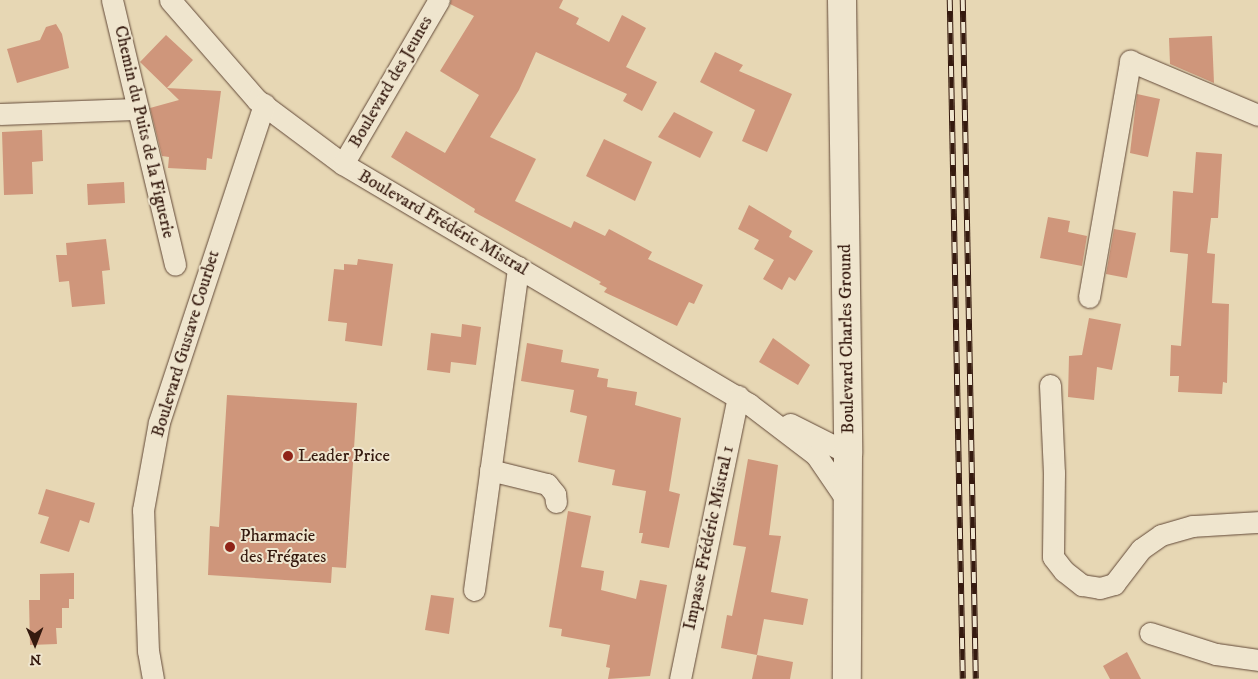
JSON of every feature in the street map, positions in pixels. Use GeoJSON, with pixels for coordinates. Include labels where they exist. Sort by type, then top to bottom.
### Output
{"type":"FeatureCollection","features":[{"type":"Feature","properties":{"kind":"street","name":"Chemin du Puits de la Figuerie"},"geometry":{"type":"LineString","coordinates":[[112,0],[175,265]]}},
{"type":"Feature","properties":{"kind":"street","name":"Boulevard Frédéric Mistral"},"geometry":{"type":"LineString","coordinates":[[170,0],[264,104],[343,164],[744,400],[848,453]]}},
{"type":"Feature","properties":{"kind":"street","name":"Boulevard des Jeunes"},"geometry":{"type":"LineString","coordinates":[[343,164],[439,0]]}},
{"type":"Feature","properties":{"kind":"street","name":"Boulevard Charles Ground"},"geometry":{"type":"LineString","coordinates":[[842,0],[848,453],[847,679]]}},
{"type":"Feature","properties":{"kind":"street"},"geometry":{"type":"LineString","coordinates":[[1089,297],[1130,61],[1258,116]]}},
{"type":"Feature","properties":{"kind":"street","name":"Boulevard Gustave Courbet"},"geometry":{"type":"LineString","coordinates":[[153,679],[148,651],[143,510],[159,422],[264,104]]}},
{"type":"Feature","properties":{"kind":"street"},"geometry":{"type":"LineString","coordinates":[[0,114],[138,109]]}},
{"type":"Feature","properties":{"kind":"street"},"geometry":{"type":"LineString","coordinates":[[474,590],[518,267]]}},
{"type":"Feature","properties":{"kind":"street"},"geometry":{"type":"LineString","coordinates":[[1050,385],[1054,473],[1053,557],[1064,571],[1082,585],[1100,588],[1114,584],[1141,549],[1161,535],[1193,526],[1258,522]]}},
{"type":"Feature","properties":{"kind":"street","name":"Boulevard Frédéric Mistral"},"geometry":{"type":"LineString","coordinates":[[744,400],[816,455],[848,502]]}},
{"type":"Feature","properties":{"kind":"street","name":"Impasse Frédéric Mistral 1"},"geometry":{"type":"LineString","coordinates":[[680,679],[744,400]]}},
{"type":"Feature","properties":{"kind":"street"},"geometry":{"type":"LineString","coordinates":[[490,470],[547,484],[555,494],[556,502]]}},
{"type":"Feature","properties":{"kind":"street"},"geometry":{"type":"LineString","coordinates":[[1150,633],[1216,654],[1258,660]]}},
{"type":"Feature","properties":{"kind":"street"},"geometry":{"type":"LineString","coordinates":[[139,679],[148,651]]}},
{"type":"Feature","properties":{"kind":"building"},"geometry":{"type":"Polygon","coordinates":[[[451,0],[563,0],[559,8],[579,18],[576,24],[609,42],[622,15],[646,28],[626,67],[657,82],[642,111],[623,101],[627,94],[536,52],[519,90],[490,137],[536,159],[515,201],[571,228],[574,221],[605,236],[609,229],[652,252],[648,259],[703,285],[694,304],[689,302],[677,326],[604,292],[607,288],[599,284],[601,282],[474,212],[475,209],[391,157],[406,131],[445,153],[479,95],[440,71],[474,16],[450,4],[451,0]]]}},
{"type":"Feature","properties":{"kind":"building"},"geometry":{"type":"Polygon","coordinates":[[[56,24],[62,34],[69,68],[17,83],[7,49],[40,40],[46,27],[56,24]]]}},
{"type":"Feature","properties":{"kind":"building"},"geometry":{"type":"Polygon","coordinates":[[[166,35],[193,60],[167,88],[221,91],[212,159],[207,158],[206,170],[168,168],[169,157],[162,156],[150,108],[179,100],[140,62],[166,35]]]}},
{"type":"Feature","properties":{"kind":"building"},"geometry":{"type":"Polygon","coordinates":[[[1212,36],[1214,83],[1170,64],[1169,38],[1212,36]]]}},
{"type":"Feature","properties":{"kind":"building"},"geometry":{"type":"Polygon","coordinates":[[[715,52],[743,65],[739,71],[792,94],[767,152],[742,141],[755,110],[700,82],[715,52]]]}},
{"type":"Feature","properties":{"kind":"building"},"geometry":{"type":"Polygon","coordinates":[[[1137,94],[1160,99],[1148,157],[1130,153],[1137,94]]]}},
{"type":"Feature","properties":{"kind":"building"},"geometry":{"type":"Polygon","coordinates":[[[674,112],[713,132],[700,158],[658,137],[674,112]]]}},
{"type":"Feature","properties":{"kind":"building"},"geometry":{"type":"Polygon","coordinates":[[[42,130],[43,161],[32,162],[33,194],[4,195],[2,132],[42,130]]]}},
{"type":"Feature","properties":{"kind":"building"},"geometry":{"type":"Polygon","coordinates":[[[604,139],[652,162],[635,201],[586,176],[604,139]]]}},
{"type":"Feature","properties":{"kind":"building"},"geometry":{"type":"Polygon","coordinates":[[[1196,152],[1222,154],[1218,218],[1211,218],[1207,253],[1215,254],[1212,303],[1229,304],[1227,383],[1223,382],[1222,394],[1178,392],[1179,376],[1170,376],[1171,345],[1181,346],[1188,254],[1170,252],[1173,191],[1193,193],[1196,152]]]}},
{"type":"Feature","properties":{"kind":"building"},"geometry":{"type":"Polygon","coordinates":[[[124,182],[125,203],[88,205],[87,184],[124,182]]]}},
{"type":"Feature","properties":{"kind":"building"},"geometry":{"type":"Polygon","coordinates":[[[749,205],[792,231],[789,237],[813,251],[795,281],[789,277],[782,290],[763,279],[774,260],[754,249],[759,240],[738,229],[749,205]]]}},
{"type":"Feature","properties":{"kind":"building"},"geometry":{"type":"Polygon","coordinates":[[[1048,217],[1070,221],[1068,232],[1087,236],[1082,266],[1040,258],[1048,217]]]}},
{"type":"Feature","properties":{"kind":"building"},"geometry":{"type":"Polygon","coordinates":[[[1114,229],[1136,233],[1127,278],[1106,274],[1114,229]]]}},
{"type":"Feature","properties":{"kind":"building"},"geometry":{"type":"Polygon","coordinates":[[[106,239],[110,270],[102,271],[105,304],[72,307],[69,281],[59,282],[56,255],[67,255],[66,243],[106,239]]]}},
{"type":"Feature","properties":{"kind":"building"},"geometry":{"type":"Polygon","coordinates":[[[358,259],[393,264],[382,346],[345,341],[347,323],[328,321],[334,269],[344,270],[344,264],[357,265],[358,259]]]}},
{"type":"Feature","properties":{"kind":"building"},"geometry":{"type":"Polygon","coordinates":[[[1089,318],[1121,324],[1112,370],[1097,367],[1094,400],[1068,397],[1069,356],[1082,355],[1089,318]]]}},
{"type":"Feature","properties":{"kind":"building"},"geometry":{"type":"Polygon","coordinates":[[[462,324],[481,327],[476,365],[451,362],[450,373],[427,370],[431,333],[461,337],[462,324]]]}},
{"type":"Feature","properties":{"kind":"building"},"geometry":{"type":"Polygon","coordinates":[[[773,338],[810,365],[798,385],[759,362],[773,338]]]}},
{"type":"Feature","properties":{"kind":"building"},"geometry":{"type":"Polygon","coordinates":[[[527,343],[563,350],[561,362],[599,369],[597,377],[608,379],[607,387],[637,392],[635,405],[681,418],[669,491],[680,494],[669,548],[641,543],[643,533],[639,533],[646,491],[612,485],[615,470],[578,462],[587,416],[570,412],[574,390],[521,381],[527,343]]]}},
{"type":"Feature","properties":{"kind":"building"},"geometry":{"type":"Polygon","coordinates":[[[227,395],[357,403],[346,568],[332,567],[331,583],[208,575],[210,526],[219,527],[227,395]]]}},
{"type":"Feature","properties":{"kind":"building"},"geometry":{"type":"Polygon","coordinates":[[[748,459],[778,465],[769,535],[781,536],[771,592],[808,599],[803,625],[764,619],[757,655],[721,648],[727,615],[732,616],[746,547],[733,545],[748,459]]]}},
{"type":"Feature","properties":{"kind":"building"},"geometry":{"type":"Polygon","coordinates":[[[46,489],[95,503],[89,523],[80,520],[69,552],[40,543],[49,517],[38,514],[46,489]]]}},
{"type":"Feature","properties":{"kind":"building"},"geometry":{"type":"Polygon","coordinates":[[[568,511],[591,516],[581,567],[604,571],[601,590],[636,599],[640,580],[667,585],[650,676],[608,679],[610,668],[606,667],[610,645],[561,636],[562,629],[549,627],[568,511]]]}},
{"type":"Feature","properties":{"kind":"building"},"geometry":{"type":"Polygon","coordinates":[[[74,573],[74,599],[69,599],[69,608],[62,608],[62,628],[56,628],[57,644],[30,645],[29,600],[40,600],[40,574],[74,573]]]}},
{"type":"Feature","properties":{"kind":"building"},"geometry":{"type":"Polygon","coordinates":[[[431,595],[454,598],[449,634],[425,630],[431,595]]]}},
{"type":"Feature","properties":{"kind":"building"},"geometry":{"type":"Polygon","coordinates":[[[1127,652],[1141,679],[1110,679],[1103,666],[1127,652]]]}},
{"type":"Feature","properties":{"kind":"building"},"geometry":{"type":"Polygon","coordinates":[[[757,655],[793,662],[790,679],[752,679],[757,655]]]}},
{"type":"Feature","properties":{"kind":"railway"},"geometry":{"type":"LineString","coordinates":[[950,0],[963,679]]}},
{"type":"Feature","properties":{"kind":"railway"},"geometry":{"type":"LineString","coordinates":[[963,0],[976,679]]}},
{"type":"Feature","properties":{"kind":"place","name":"Leader Price"},"geometry":{"type":"Point","coordinates":[288,456]}},
{"type":"Feature","properties":{"kind":"place","name":"Pharmacie des Frégates"},"geometry":{"type":"Point","coordinates":[230,547]}}]}
